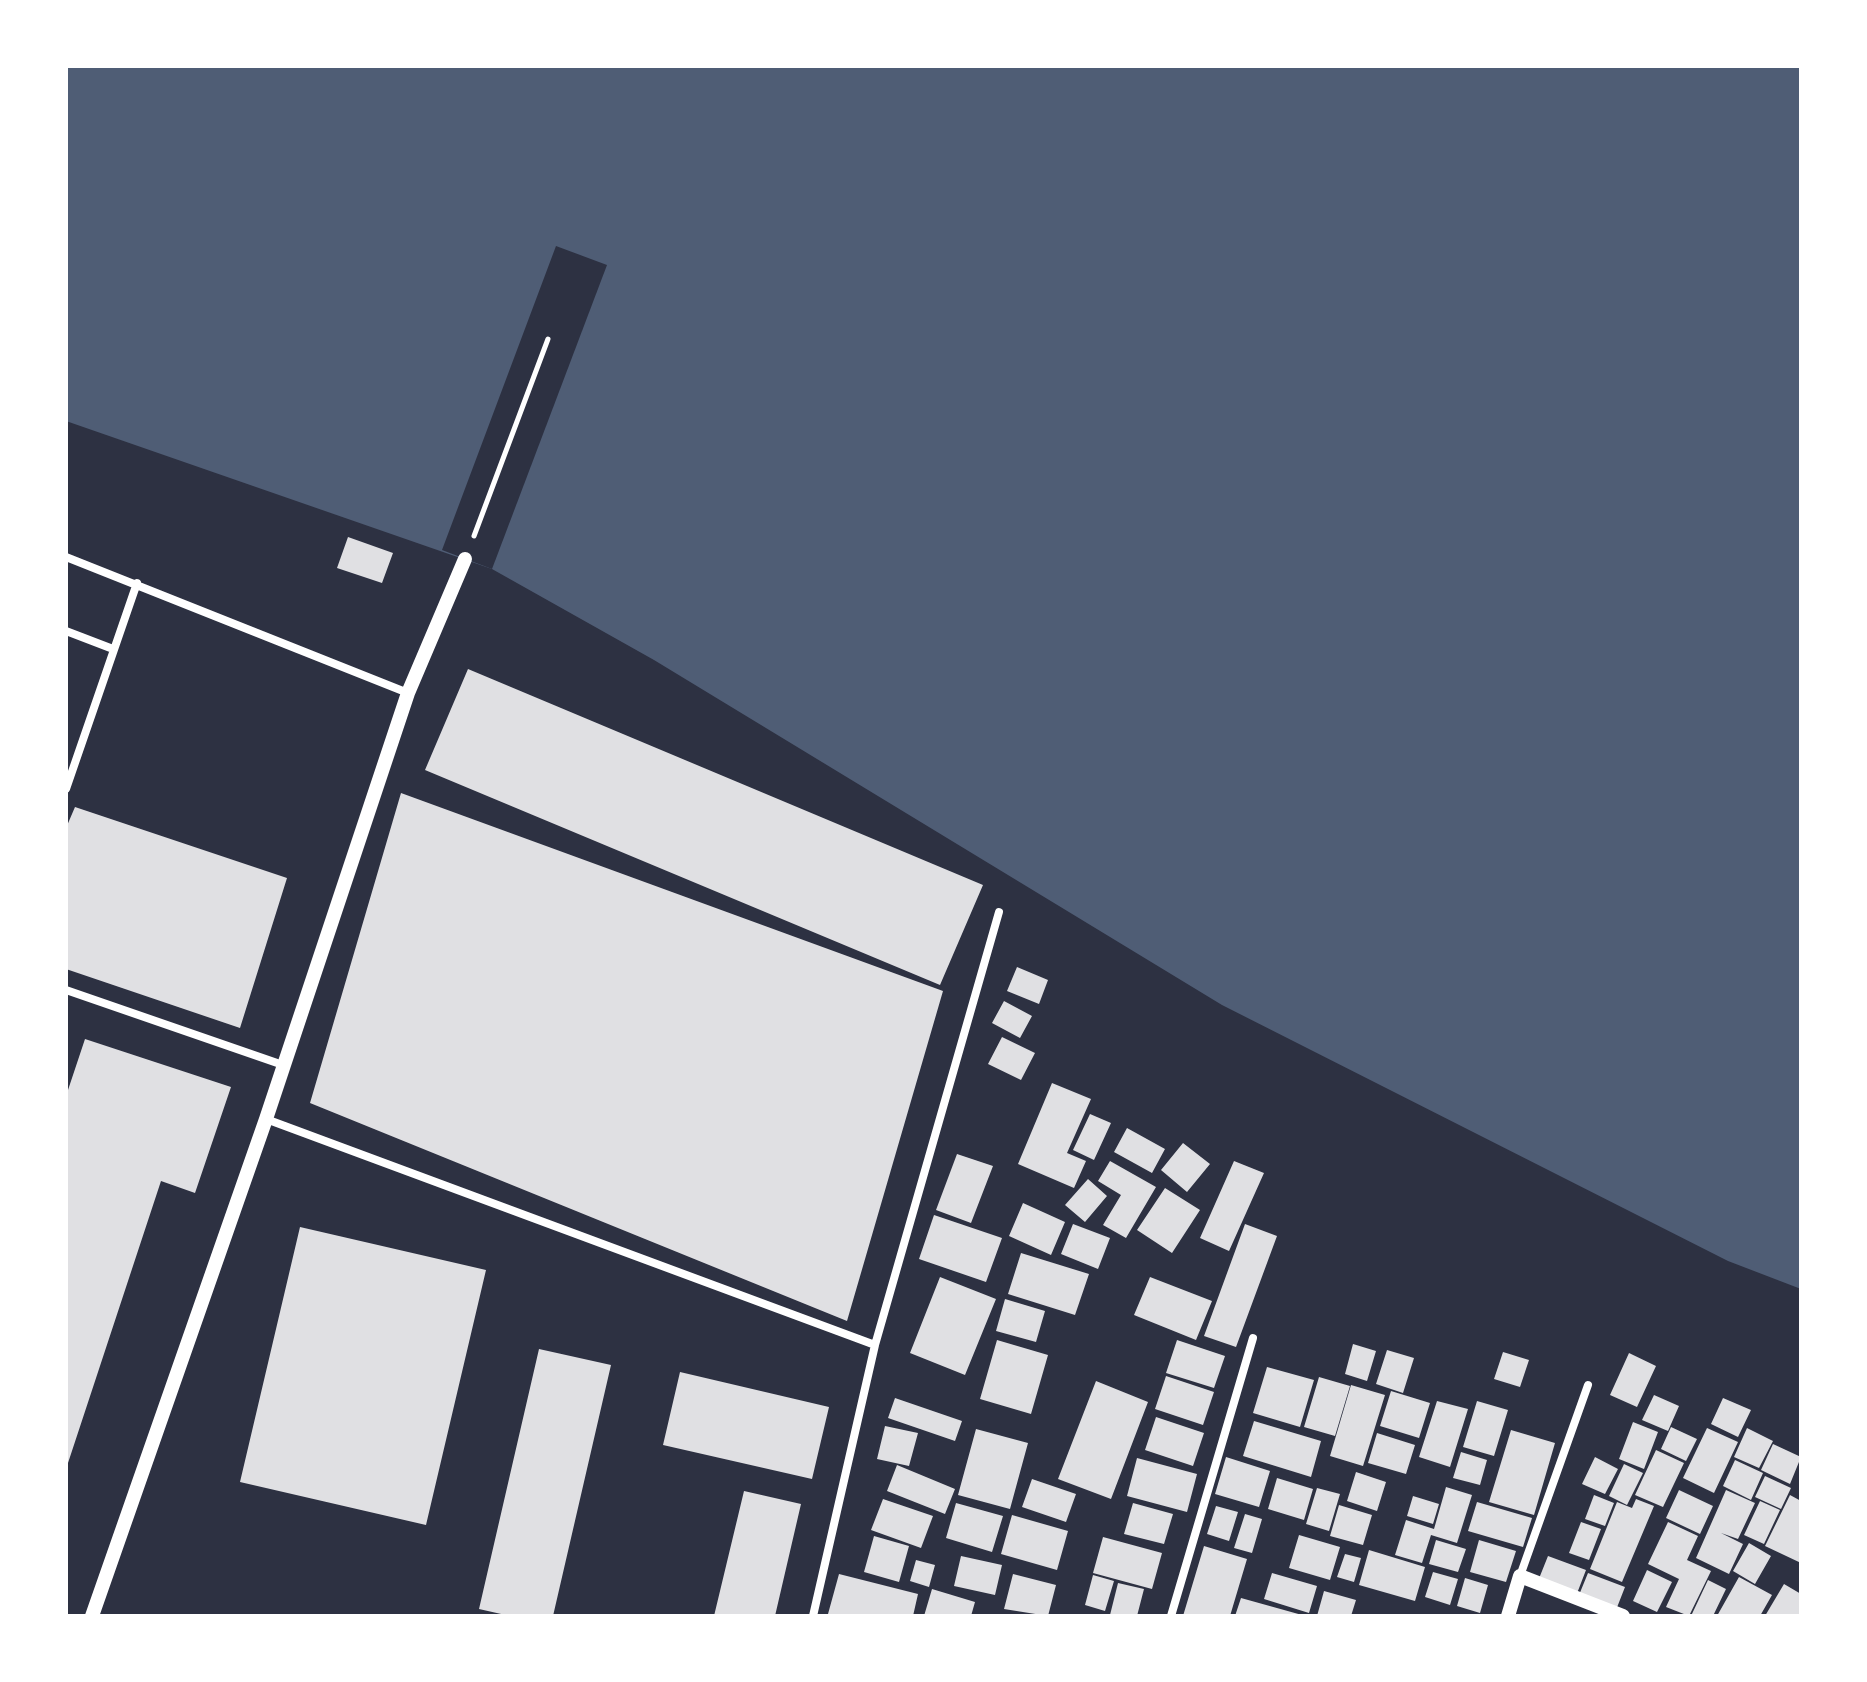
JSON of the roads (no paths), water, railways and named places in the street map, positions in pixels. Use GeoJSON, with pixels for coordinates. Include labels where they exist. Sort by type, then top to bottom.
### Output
{"type":"FeatureCollection","features":[{"type":"Feature","properties":{"kind":"street"},"geometry":{"type":"LineString","coordinates":[[66,557],[408,693]]}},
{"type":"Feature","properties":{"kind":"street"},"geometry":{"type":"LineString","coordinates":[[92,1616],[266,1119],[408,693],[465,559]]}},
{"type":"Feature","properties":{"kind":"street"},"geometry":{"type":"LineString","coordinates":[[66,789],[137,583]]}},
{"type":"Feature","properties":{"kind":"street"},"geometry":{"type":"LineString","coordinates":[[66,631],[113,649]]}},
{"type":"Feature","properties":{"kind":"street"},"geometry":{"type":"LineString","coordinates":[[813,1616],[875,1345],[999,912]]}},
{"type":"Feature","properties":{"kind":"street"},"geometry":{"type":"LineString","coordinates":[[66,990],[283,1065]]}},
{"type":"Feature","properties":{"kind":"street"},"geometry":{"type":"LineString","coordinates":[[266,1119],[875,1345]]}},
{"type":"Feature","properties":{"kind":"street"},"geometry":{"type":"LineString","coordinates":[[1171,1616],[1253,1338]]}},
{"type":"Feature","properties":{"kind":"street"},"geometry":{"type":"LineString","coordinates":[[1508,1616],[1588,1385]]}},
{"type":"Feature","properties":{"kind":"street"},"geometry":{"type":"LineString","coordinates":[[1520,1576],[1623,1616]]}},
{"type":"Feature","properties":{"kind":"water"},"geometry":{"type":"Polygon","coordinates":[[[66,66],[1801,66],[1801,1289],[1728,1261],[1222,1005],[654,660],[492,569],[66,421],[66,66]]]}}]}
